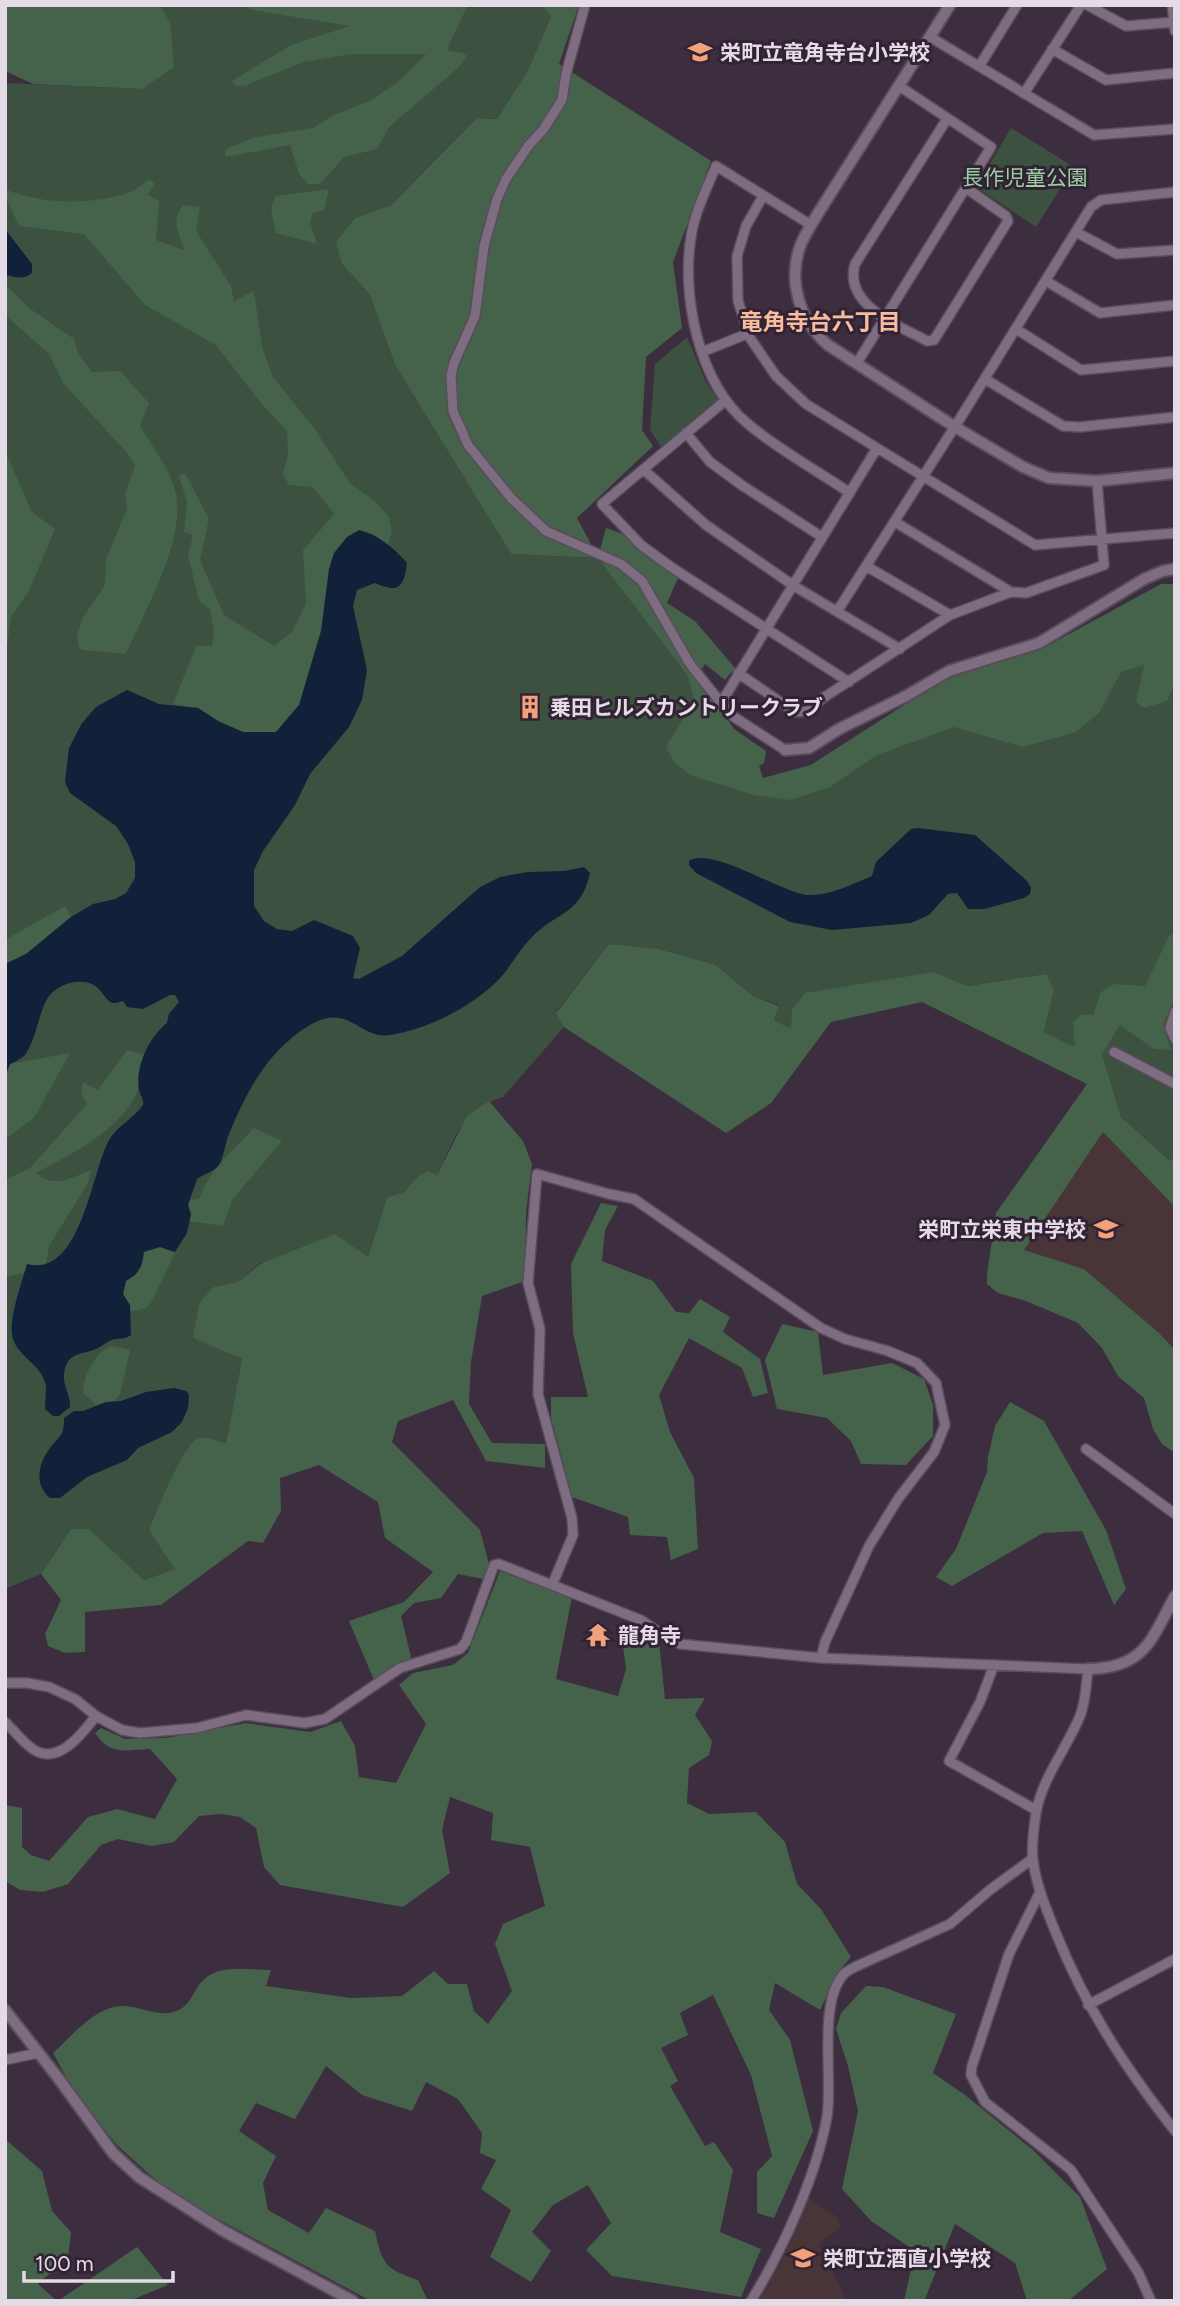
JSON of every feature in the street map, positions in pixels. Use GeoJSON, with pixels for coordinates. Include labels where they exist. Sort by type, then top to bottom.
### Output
{"type":"FeatureCollection","features":[{"type":"Feature","properties":{"kind":"street"},"geometry":{"type":"LineString","coordinates":[[585,5],[566,74],[562,100],[506,178],[497,199],[484,246],[475,316],[451,375],[453,411],[468,445],[511,498],[546,531],[621,564],[642,581],[690,664],[734,717],[785,750],[809,748],[839,729],[949,671],[1039,643],[1144,579],[1175,569]]}},
{"type":"Feature","properties":{"kind":"street"},"geometry":{"type":"LineString","coordinates":[[950,5],[811,225],[797,257],[795,273],[798,300],[806,318],[818,337],[857,363],[955,427],[1023,467],[1044,476],[1063,480],[1097,481],[1175,473]]}},
{"type":"Feature","properties":{"kind":"street"},"geometry":{"type":"LineString","coordinates":[[980,65],[1017,5]]}},
{"type":"Feature","properties":{"kind":"street"},"geometry":{"type":"LineString","coordinates":[[1025,92],[1081,5]]}},
{"type":"Feature","properties":{"kind":"street"},"geometry":{"type":"LineString","coordinates":[[1087,5],[1126,26],[1174,22]]}},
{"type":"Feature","properties":{"kind":"street"},"geometry":{"type":"LineString","coordinates":[[1172,5],[1175,31]]}},
{"type":"Feature","properties":{"kind":"street"},"geometry":{"type":"LineString","coordinates":[[930,37],[1094,135],[1175,129]]}},
{"type":"Feature","properties":{"kind":"street"},"geometry":{"type":"LineString","coordinates":[[1052,49],[1106,80],[1175,73]]}},
{"type":"Feature","properties":{"kind":"street"},"geometry":{"type":"LineString","coordinates":[[857,363],[991,148],[899,86]]}},
{"type":"Feature","properties":{"kind":"street"},"geometry":{"type":"LineString","coordinates":[[947,119],[855,264],[853,281],[863,302],[927,341],[934,340],[1008,221],[1006,216],[967,188]]}},
{"type":"Feature","properties":{"kind":"street"},"geometry":{"type":"LineString","coordinates":[[811,225],[716,166],[695,214],[688,289],[695,334],[726,400],[747,423],[850,493]]}},
{"type":"Feature","properties":{"kind":"street"},"geometry":{"type":"LineString","coordinates":[[838,611],[1091,207],[1101,200],[1175,192]]}},
{"type":"Feature","properties":{"kind":"street"},"geometry":{"type":"LineString","coordinates":[[763,196],[746,226],[737,256],[738,301],[748,333],[776,376],[806,404],[1031,544],[1175,533]]}},
{"type":"Feature","properties":{"kind":"street"},"geometry":{"type":"LineString","coordinates":[[1076,232],[1117,254],[1175,250]]}},
{"type":"Feature","properties":{"kind":"street"},"geometry":{"type":"LineString","coordinates":[[1046,281],[1100,313],[1175,305]]}},
{"type":"Feature","properties":{"kind":"street"},"geometry":{"type":"LineString","coordinates":[[1016,329],[1081,370],[1175,361]]}},
{"type":"Feature","properties":{"kind":"street"},"geometry":{"type":"LineString","coordinates":[[702,352],[748,333]]}},
{"type":"Feature","properties":{"kind":"street"},"geometry":{"type":"LineString","coordinates":[[985,379],[1057,423],[1070,427],[1175,417]]}},
{"type":"Feature","properties":{"kind":"street"},"geometry":{"type":"LineString","coordinates":[[726,400],[602,504],[641,545],[849,682]]}},
{"type":"Feature","properties":{"kind":"street"},"geometry":{"type":"LineString","coordinates":[[686,433],[710,462],[822,537]]}},
{"type":"Feature","properties":{"kind":"street"},"geometry":{"type":"LineString","coordinates":[[721,703],[877,448]]}},
{"type":"Feature","properties":{"kind":"street"},"geometry":{"type":"LineString","coordinates":[[644,470],[706,525],[794,586],[900,649]]}},
{"type":"Feature","properties":{"kind":"street"},"geometry":{"type":"LineString","coordinates":[[738,673],[795,712],[808,711],[950,615],[1011,592],[1026,593],[1104,565],[1097,481]]}},
{"type":"Feature","properties":{"kind":"street"},"geometry":{"type":"LineString","coordinates":[[895,522],[1011,592]]}},
{"type":"Feature","properties":{"kind":"street"},"geometry":{"type":"LineString","coordinates":[[866,566],[950,615]]}},
{"type":"Feature","properties":{"kind":"street"},"geometry":{"type":"LineString","coordinates":[[1175,1012],[1170,1028],[1175,1039]]}},
{"type":"Feature","properties":{"kind":"street"},"geometry":{"type":"LineString","coordinates":[[1114,1052],[1175,1084]]}},
{"type":"Feature","properties":{"kind":"street"},"geometry":{"type":"LineString","coordinates":[[553,1583],[573,1535],[572,1518],[538,1394],[540,1329],[528,1283],[537,1174],[634,1199],[821,1328],[916,1363],[936,1383],[945,1425],[934,1452],[898,1499],[869,1546],[825,1642],[821,1658]]}},
{"type":"Feature","properties":{"kind":"street"},"geometry":{"type":"LineString","coordinates":[[1086,1449],[1175,1514]]}},
{"type":"Feature","properties":{"kind":"street"},"geometry":{"type":"LineString","coordinates":[[5,1683],[49,1687],[75,1699],[96,1716],[122,1730],[140,1733],[197,1728],[246,1716],[305,1723],[325,1719],[400,1668],[460,1649],[466,1642],[494,1565],[499,1563],[641,1620],[680,1644],[821,1658],[1105,1668],[1127,1663],[1140,1654],[1150,1642],[1175,1596]]}},
{"type":"Feature","properties":{"kind":"street"},"geometry":{"type":"LineString","coordinates":[[994,1665],[981,1702],[949,1761],[1036,1810]]}},
{"type":"Feature","properties":{"kind":"street"},"geometry":{"type":"LineString","coordinates":[[1088,1669],[1079,1718],[1036,1810],[1032,1858],[1040,1892],[1088,2005],[1138,2084],[1175,2131]]}},
{"type":"Feature","properties":{"kind":"street"},"geometry":{"type":"LineString","coordinates":[[5,1722],[39,1753],[46,1753],[72,1745],[96,1716]]}},
{"type":"Feature","properties":{"kind":"street"},"geometry":{"type":"LineString","coordinates":[[751,2301],[774,2261],[813,2171],[827,2118],[830,2087],[829,2015],[832,1998],[843,1975],[857,1966],[950,1924],[1032,1858]]}},
{"type":"Feature","properties":{"kind":"street"},"geometry":{"type":"LineString","coordinates":[[1040,1892],[1009,1954],[971,2075],[985,2102],[1071,2169],[1138,2272],[1151,2301]]}},
{"type":"Feature","properties":{"kind":"street"},"geometry":{"type":"LineString","coordinates":[[1088,2005],[1175,1959]]}},
{"type":"Feature","properties":{"kind":"street"},"geometry":{"type":"LineString","coordinates":[[5,2010],[113,2153],[139,2177],[222,2230],[353,2301]]}},
{"type":"Feature","properties":{"kind":"street"},"geometry":{"type":"LineString","coordinates":[[5,2060],[38,2053]]}},
{"type":"Feature","properties":{"kind":"shaded area","name":"栄町立栄東中学校"},"geometry":{"type":"Polygon","coordinates":[[[1103,1132],[1175,1207],[1175,1350],[1084,1269],[1023,1250],[1103,1132]]]}},
{"type":"Feature","properties":{"kind":"shaded area","name":"栄町立酒直小学校"},"geometry":{"type":"Polygon","coordinates":[[[807,2197],[836,2216],[841,2227],[818,2244],[848,2301],[756,2301],[774,2271],[807,2197]]]}},
{"type":"Feature","properties":{"kind":"green space"},"geometry":{"type":"Polygon","coordinates":[[[5,5],[160,5],[170,22],[174,67],[142,89],[33,84],[5,71],[5,5]]]}},
{"type":"Feature","properties":{"kind":"green space","name":"乗田ヒルズカントリークラブ"},"geometry":{"type":"Polygon","coordinates":[[[160,5],[244,5],[247,9],[375,28],[474,5],[541,5],[551,15],[528,70],[497,119],[477,118],[391,205],[355,218],[342,264],[370,295],[395,365],[511,554],[598,558],[697,676],[734,729],[766,751],[764,763],[759,766],[763,779],[811,765],[954,676],[1040,650],[1161,584],[1175,584],[1175,1155],[1171,1162],[1121,1117],[1102,1054],[1075,1047],[1044,1032],[1054,990],[1045,974],[968,986],[934,972],[792,1030],[774,1020],[779,1005],[753,996],[716,965],[659,949],[609,944],[556,1012],[564,1027],[503,1097],[468,1118],[437,1175],[428,1171],[418,1176],[404,1192],[387,1197],[368,1257],[260,1263],[238,1282],[213,1287],[194,1338],[242,1359],[226,1443],[200,1437],[175,1569],[144,1580],[89,1530],[71,1529],[41,1574],[5,1589],[5,666],[11,617],[5,613],[5,83],[142,89],[170,22],[160,5]]]}},
{"type":"Feature","properties":{"kind":"green space"},"geometry":{"type":"Polygon","coordinates":[[[244,5],[474,5],[467,7],[448,47],[449,51],[467,56],[458,68],[389,127],[377,149],[344,157],[320,184],[308,184],[299,174],[290,145],[225,157],[225,150],[252,138],[313,128],[334,115],[372,100],[399,81],[426,54],[351,54],[304,62],[244,86],[235,85],[232,81],[291,45],[350,26],[247,9],[244,5]]]}},
{"type":"Feature","properties":{"kind":"green space"},"geometry":{"type":"Polygon","coordinates":[[[541,5],[579,5],[559,64],[711,161],[673,262],[682,328],[646,357],[642,430],[653,446],[577,518],[598,557],[606,528],[626,535],[678,578],[667,603],[695,621],[735,668],[725,680],[705,664],[697,677],[734,729],[766,751],[764,763],[759,766],[763,778],[811,765],[954,676],[1040,650],[1161,584],[1175,584],[1175,684],[1167,701],[1144,708],[1136,702],[1144,665],[1121,672],[1099,713],[1076,732],[1023,747],[954,727],[877,755],[830,787],[790,800],[754,795],[690,775],[674,762],[666,747],[694,700],[688,676],[598,558],[511,554],[395,365],[370,295],[342,264],[336,242],[355,218],[391,205],[477,118],[497,119],[528,70],[551,16],[541,5]]]}},
{"type":"Feature","properties":{"kind":"green space","name":"長作児童公園"},"geometry":{"type":"Polygon","coordinates":[[[1011,128],[1074,167],[1036,227],[976,187],[1011,128]]]}},
{"type":"Feature","properties":{"kind":"green space"},"geometry":{"type":"Polygon","coordinates":[[[149,179],[155,184],[148,195],[159,201],[156,240],[184,250],[177,227],[177,216],[183,205],[200,207],[196,231],[231,286],[234,301],[254,291],[262,347],[273,377],[314,428],[350,483],[377,503],[389,517],[392,531],[388,545],[372,533],[326,605],[299,705],[276,732],[243,732],[198,708],[173,704],[196,646],[212,646],[214,634],[210,609],[199,601],[188,555],[193,535],[184,532],[187,502],[179,476],[185,473],[209,519],[200,560],[224,615],[274,646],[292,632],[306,604],[303,550],[334,514],[313,487],[289,485],[283,474],[288,454],[287,431],[260,402],[216,345],[145,305],[84,234],[19,226],[8,202],[5,201],[5,189],[51,200],[101,199],[131,192],[149,179]]]}},
{"type":"Feature","properties":{"kind":"green space"},"geometry":{"type":"Polygon","coordinates":[[[329,189],[324,210],[313,213],[310,222],[317,244],[276,233],[271,208],[276,196],[329,189]]]}},
{"type":"Feature","properties":{"kind":"green space"},"geometry":{"type":"Polygon","coordinates":[[[5,284],[29,308],[74,339],[78,353],[92,372],[120,371],[149,403],[140,426],[164,463],[174,487],[176,527],[163,572],[126,654],[83,650],[79,648],[77,636],[82,619],[105,585],[106,559],[127,509],[125,493],[135,466],[128,454],[63,383],[49,354],[5,315],[5,284]]]}},
{"type":"Feature","properties":{"kind":"green space"},"geometry":{"type":"Polygon","coordinates":[[[687,337],[705,380],[719,401],[661,447],[650,430],[655,364],[687,337]]]}},
{"type":"Feature","properties":{"kind":"green space"},"geometry":{"type":"Polygon","coordinates":[[[5,451],[32,512],[55,529],[29,591],[11,617],[5,666],[5,451]]]}},
{"type":"Feature","properties":{"kind":"green space"},"geometry":{"type":"Polygon","coordinates":[[[65,906],[71,917],[26,954],[5,964],[5,940],[65,906]]]}},
{"type":"Feature","properties":{"kind":"green space"},"geometry":{"type":"Polygon","coordinates":[[[1175,932],[1175,998],[1163,1024],[1171,1050],[1154,1049],[1120,1025],[1102,1054],[1121,1117],[1170,1161],[1175,1155],[1175,1207],[1103,1132],[1024,1250],[1084,1269],[1175,1350],[1175,1453],[1162,1444],[1153,1429],[1144,1398],[1118,1376],[1102,1348],[1078,1323],[1026,1301],[998,1293],[987,1284],[996,1213],[1087,1084],[922,1002],[831,1022],[771,1103],[726,1133],[564,1027],[556,1013],[609,944],[659,949],[716,965],[753,996],[779,1006],[774,1020],[791,1029],[792,1010],[805,993],[934,972],[968,986],[1046,974],[1054,990],[1044,1032],[1075,1047],[1073,1022],[1081,1015],[1093,1015],[1101,992],[1114,984],[1145,986],[1169,936],[1175,932]]]}},
{"type":"Feature","properties":{"kind":"green space"},"geometry":{"type":"Polygon","coordinates":[[[127,1050],[144,1055],[138,1089],[129,1106],[107,1130],[36,1173],[56,1181],[70,1179],[91,1170],[88,1183],[49,1246],[46,1265],[36,1267],[27,1264],[24,1273],[5,1277],[5,1180],[30,1168],[87,1104],[81,1094],[83,1082],[98,1090],[127,1050]]]}},
{"type":"Feature","properties":{"kind":"green space"},"geometry":{"type":"Polygon","coordinates":[[[70,1053],[34,1118],[7,1138],[5,1159],[5,1077],[10,1064],[70,1053]]]}},
{"type":"Feature","properties":{"kind":"green space"},"geometry":{"type":"Polygon","coordinates":[[[489,1101],[523,1141],[532,1164],[526,1212],[525,1281],[482,1296],[471,1362],[469,1404],[492,1443],[545,1444],[545,1468],[486,1461],[453,1400],[398,1421],[392,1442],[480,1530],[491,1572],[483,1579],[458,1574],[441,1598],[414,1603],[401,1616],[412,1661],[374,1680],[349,1621],[404,1602],[433,1572],[385,1538],[378,1502],[319,1465],[280,1478],[281,1511],[263,1543],[248,1541],[161,1605],[85,1612],[85,1652],[65,1653],[48,1646],[45,1634],[61,1600],[41,1574],[71,1529],[89,1529],[144,1580],[175,1569],[149,1530],[178,1464],[193,1442],[199,1438],[209,1438],[226,1443],[242,1359],[193,1338],[199,1304],[213,1287],[238,1282],[260,1264],[335,1234],[368,1257],[387,1197],[404,1192],[418,1176],[428,1171],[437,1175],[467,1116],[489,1101]]]}},
{"type":"Feature","properties":{"kind":"green space"},"geometry":{"type":"Polygon","coordinates":[[[254,1128],[282,1141],[232,1200],[223,1226],[189,1221],[190,1200],[199,1199],[215,1170],[254,1128]]]}},
{"type":"Feature","properties":{"kind":"green space"},"geometry":{"type":"Polygon","coordinates":[[[601,1203],[618,1206],[605,1230],[602,1261],[653,1281],[676,1312],[689,1313],[700,1299],[730,1317],[723,1332],[760,1359],[768,1393],[753,1397],[742,1368],[689,1338],[659,1395],[670,1432],[694,1478],[698,1549],[671,1560],[667,1537],[630,1535],[628,1517],[572,1497],[551,1418],[551,1397],[588,1397],[573,1333],[571,1264],[601,1203]]]}},
{"type":"Feature","properties":{"kind":"green space"},"geometry":{"type":"Polygon","coordinates":[[[160,1247],[175,1253],[151,1303],[146,1308],[130,1312],[130,1305],[123,1295],[126,1281],[136,1275],[143,1252],[160,1247]]]}},
{"type":"Feature","properties":{"kind":"green space"},"geometry":{"type":"Polygon","coordinates":[[[782,1324],[818,1332],[823,1375],[892,1363],[924,1379],[933,1405],[933,1436],[906,1465],[861,1464],[851,1441],[827,1418],[777,1409],[765,1360],[782,1324]]]}},
{"type":"Feature","properties":{"kind":"green space"},"geometry":{"type":"Polygon","coordinates":[[[111,1346],[130,1350],[120,1394],[115,1401],[96,1405],[83,1393],[85,1379],[95,1359],[111,1346]]]}},
{"type":"Feature","properties":{"kind":"green space"},"geometry":{"type":"Polygon","coordinates":[[[1010,1402],[1044,1421],[1106,1530],[1126,1589],[1114,1605],[1082,1531],[1043,1533],[952,1586],[936,1577],[956,1549],[987,1472],[995,1426],[1010,1402]]]}},
{"type":"Feature","properties":{"kind":"green space"},"geometry":{"type":"Polygon","coordinates":[[[500,1571],[572,1597],[556,1679],[618,1696],[626,1669],[620,1623],[659,1642],[665,1699],[705,1698],[695,1715],[712,1741],[709,1755],[689,1768],[687,1803],[709,1814],[756,1812],[785,1842],[797,1884],[821,1909],[851,1957],[839,1971],[820,2010],[775,1983],[769,2010],[790,2040],[813,2131],[774,2218],[757,2213],[757,2172],[772,2156],[751,2075],[713,1995],[680,2013],[688,2035],[661,2048],[678,2081],[670,2086],[705,2146],[714,2142],[733,2170],[720,2232],[761,2249],[741,2297],[612,2276],[586,2250],[611,2223],[588,2185],[553,2205],[532,2232],[551,2251],[531,2282],[490,2257],[511,2210],[481,2189],[496,2160],[480,2153],[482,2133],[458,2099],[426,2082],[412,2111],[362,2095],[326,2066],[295,2119],[256,2103],[239,2131],[276,2156],[263,2183],[268,2210],[309,2233],[326,2208],[375,2231],[380,2251],[387,2264],[418,2280],[428,2301],[371,2301],[184,2201],[149,2174],[117,2145],[76,2095],[53,2053],[85,2023],[103,2011],[123,2006],[170,2013],[186,2005],[197,1988],[212,1974],[230,1969],[271,1970],[266,1986],[351,1998],[402,1996],[434,1971],[448,1984],[467,1984],[474,2011],[488,2024],[512,1991],[495,1944],[503,1924],[545,1906],[530,1847],[491,1840],[493,1813],[450,1797],[442,1830],[450,1873],[403,1907],[280,1885],[264,1867],[256,1828],[240,1817],[221,1814],[199,1816],[174,1842],[152,1846],[118,1839],[101,1845],[68,1884],[43,1892],[20,1890],[5,1881],[5,1805],[22,1808],[22,1847],[31,1855],[49,1861],[88,1817],[117,1809],[155,1819],[177,1779],[150,1749],[119,1750],[106,1745],[95,1733],[101,1728],[125,1739],[166,1738],[246,1723],[310,1732],[341,1721],[355,1746],[359,1777],[396,1783],[426,1724],[399,1685],[413,1673],[453,1665],[468,1653],[500,1571]]]}},
{"type":"Feature","properties":{"kind":"green space"},"geometry":{"type":"Polygon","coordinates":[[[866,1986],[883,1987],[956,2014],[933,2073],[1033,2150],[1080,2197],[1107,2269],[1068,2301],[1027,2301],[1015,2263],[955,2224],[925,2299],[904,2301],[915,2251],[871,2221],[842,2189],[858,2111],[836,2029],[841,2013],[866,1986]]]}},
{"type":"Feature","properties":{"kind":"green space"},"geometry":{"type":"Polygon","coordinates":[[[5,2139],[42,2171],[52,2211],[71,2232],[68,2257],[38,2284],[57,2301],[5,2301],[5,2139]]]}},
{"type":"Feature","properties":{"kind":"green space"},"geometry":{"type":"Polygon","coordinates":[[[137,2247],[168,2285],[129,2301],[58,2301],[137,2247]]]}},
{"type":"Feature","properties":{"kind":"water"},"geometry":{"type":"Polygon","coordinates":[[[5,229],[32,264],[32,273],[26,277],[5,275],[5,229]]]}},
{"type":"Feature","properties":{"kind":"water"},"geometry":{"type":"Polygon","coordinates":[[[359,530],[379,538],[402,557],[407,563],[404,578],[395,588],[375,583],[357,590],[353,606],[367,670],[362,700],[349,727],[310,774],[295,805],[263,851],[254,870],[254,906],[264,921],[277,929],[292,931],[314,920],[353,936],[360,948],[353,978],[359,979],[402,956],[480,887],[500,877],[584,867],[590,873],[586,887],[574,905],[531,938],[491,987],[451,1014],[420,1027],[390,1035],[370,1032],[345,1019],[324,1019],[310,1025],[282,1046],[251,1087],[229,1134],[219,1165],[197,1179],[188,1205],[191,1214],[187,1233],[175,1252],[160,1247],[144,1252],[140,1269],[126,1281],[123,1294],[130,1305],[131,1335],[76,1355],[68,1362],[64,1375],[70,1407],[59,1416],[53,1416],[45,1409],[46,1387],[41,1373],[20,1352],[13,1339],[13,1312],[27,1264],[45,1264],[60,1255],[72,1240],[82,1220],[109,1140],[143,1105],[138,1080],[145,1052],[179,1002],[175,995],[170,995],[143,1009],[127,1007],[123,1001],[111,1002],[88,983],[74,982],[60,987],[46,1001],[28,1051],[10,1064],[5,1077],[5,964],[26,954],[71,917],[93,904],[115,899],[126,893],[135,878],[135,862],[128,844],[116,826],[70,793],[65,782],[69,748],[82,723],[96,707],[127,690],[159,704],[198,708],[243,732],[276,732],[299,705],[321,631],[329,569],[334,553],[347,537],[359,530]]]}},
{"type":"Feature","properties":{"kind":"water"},"geometry":{"type":"Polygon","coordinates":[[[911,829],[975,835],[1027,881],[1031,888],[1030,894],[984,909],[968,909],[957,893],[948,894],[929,915],[911,923],[832,930],[790,922],[696,873],[689,865],[689,861],[700,858],[714,860],[797,893],[824,894],[872,876],[876,862],[911,829]]]}},
{"type":"Feature","properties":{"kind":"water"},"geometry":{"type":"Polygon","coordinates":[[[174,1388],[186,1391],[189,1395],[188,1408],[182,1422],[172,1432],[138,1448],[127,1460],[87,1477],[60,1498],[50,1498],[45,1493],[40,1481],[41,1467],[46,1454],[62,1432],[64,1418],[74,1411],[83,1411],[106,1402],[174,1388]]]}},
{"type":"Feature","properties":{"kind":"place","name":"栄町立竜角寺台小学校"},"geometry":{"type":"Point","coordinates":[700,52]}},
{"type":"Feature","properties":{"kind":"place","name":"乗田ヒルズカントリークラブ"},"geometry":{"type":"Point","coordinates":[530,707]}},
{"type":"Feature","properties":{"kind":"place","name":"栄町立栄東中学校"},"geometry":{"type":"Point","coordinates":[1106,1229]}},
{"type":"Feature","properties":{"kind":"place","name":"龍角寺"},"geometry":{"type":"Point","coordinates":[598,1635]}},
{"type":"Feature","properties":{"kind":"place","name":"栄町立酒直小学校"},"geometry":{"type":"Point","coordinates":[803,2258]}},
{"type":"Feature","properties":{"kind":"district","name":"竜角寺台六丁目"},"geometry":{"type":"Point","coordinates":[820,322]}}]}
